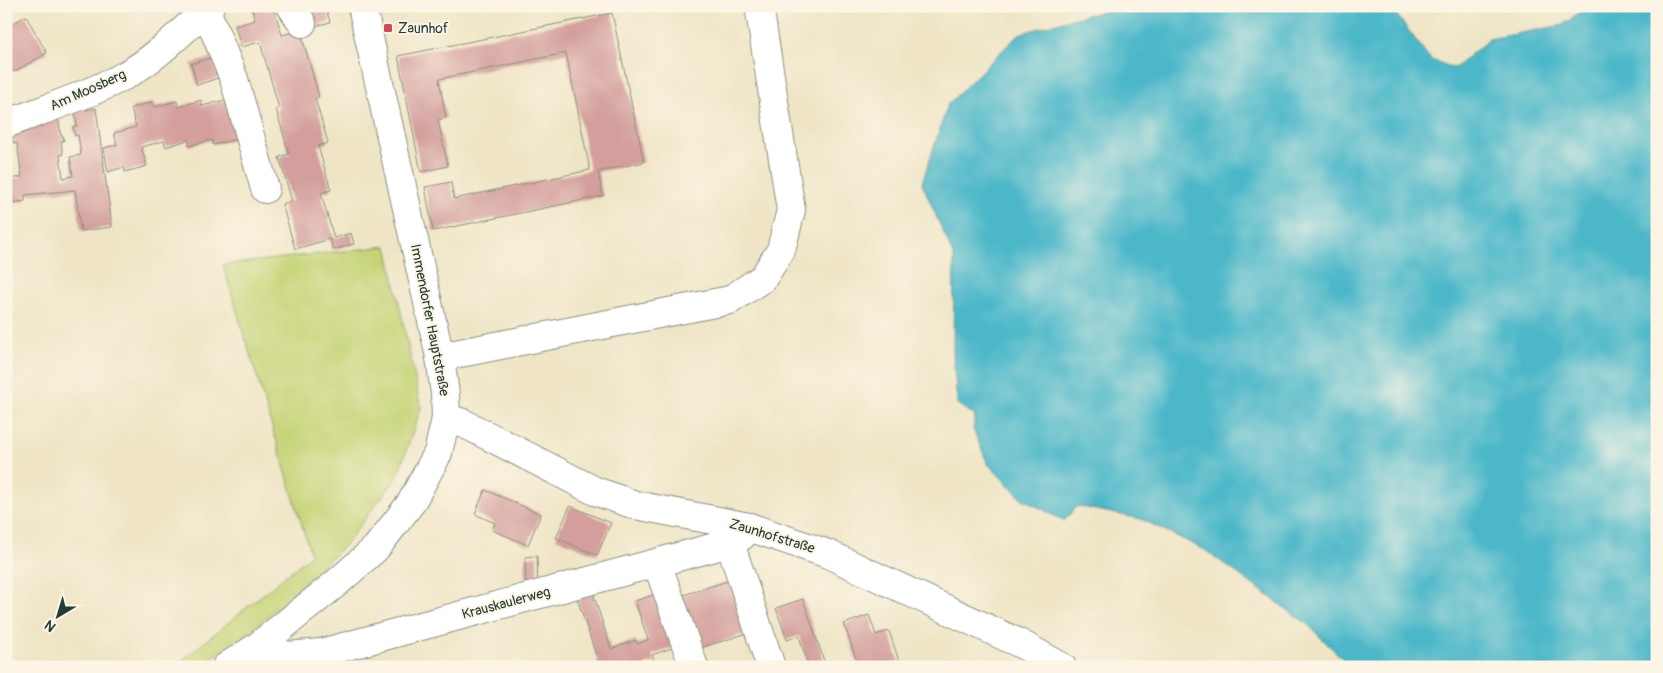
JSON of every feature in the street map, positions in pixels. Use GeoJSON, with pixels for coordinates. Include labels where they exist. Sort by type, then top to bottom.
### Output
{"type":"FeatureCollection","features":[{"type":"Feature","properties":{"kind":"street","name":"Immendorfer Hauptstraße"},"geometry":{"type":"LineString","coordinates":[[226,667],[257,648],[376,548],[411,503],[438,453],[446,418],[446,394],[440,356],[362,6]]}},
{"type":"Feature","properties":{"kind":"street"},"geometry":{"type":"LineString","coordinates":[[440,356],[730,300],[763,278],[781,250],[791,210],[760,6]]}},
{"type":"Feature","properties":{"kind":"street"},"geometry":{"type":"LineString","coordinates":[[208,8],[234,78],[265,189]]}},
{"type":"Feature","properties":{"kind":"street","name":"Am Moosberg"},"geometry":{"type":"LineString","coordinates":[[6,124],[87,93],[125,75],[162,49],[208,8]]}},
{"type":"Feature","properties":{"kind":"street","name":"Zaunhofstraße"},"geometry":{"type":"LineString","coordinates":[[446,418],[463,423],[594,491],[635,505],[740,535],[828,554],[1021,644],[1062,667]]}},
{"type":"Feature","properties":{"kind":"street"},"geometry":{"type":"LineString","coordinates":[[740,535],[771,667]]}},
{"type":"Feature","properties":{"kind":"street","name":"Krauskaulerweg"},"geometry":{"type":"LineString","coordinates":[[257,648],[288,656],[321,653],[657,563],[740,535]]}},
{"type":"Feature","properties":{"kind":"street"},"geometry":{"type":"LineString","coordinates":[[657,563],[694,667]]}},
{"type":"Feature","properties":{"kind":"green space"},"geometry":{"type":"Polygon","coordinates":[[[387,246],[421,408],[397,477],[345,545],[245,637],[197,667],[174,667],[311,555],[223,265],[387,246]]]}},
{"type":"Feature","properties":{"kind":"water"},"geometry":{"type":"Polygon","coordinates":[[[1128,6],[1390,6],[1431,60],[1455,68],[1489,39],[1563,25],[1587,6],[1657,6],[1657,667],[1351,667],[1306,623],[1205,550],[1141,519],[1077,506],[1064,521],[1021,498],[988,464],[973,429],[975,416],[957,404],[953,352],[954,257],[922,183],[948,104],[1019,34],[1074,18],[1128,6]]]}},
{"type":"Feature","properties":{"kind":"building"},"geometry":{"type":"Polygon","coordinates":[[[251,6],[273,6],[282,35],[300,30],[319,97],[315,98],[328,143],[318,146],[331,190],[321,193],[334,238],[351,233],[354,244],[333,250],[330,239],[295,249],[282,204],[292,201],[279,157],[289,154],[276,109],[279,108],[260,42],[241,47],[235,26],[255,20],[251,6]]]}},
{"type":"Feature","properties":{"kind":"building"},"geometry":{"type":"Polygon","coordinates":[[[305,6],[325,6],[330,22],[309,28],[305,6]]]}},
{"type":"Feature","properties":{"kind":"building"},"geometry":{"type":"Polygon","coordinates":[[[612,13],[644,162],[598,172],[603,196],[433,231],[425,187],[451,182],[454,199],[590,170],[566,53],[439,79],[446,118],[438,120],[448,166],[421,172],[398,56],[612,13]]]}},
{"type":"Feature","properties":{"kind":"building"},"geometry":{"type":"Polygon","coordinates":[[[26,16],[47,53],[14,72],[6,59],[6,27],[26,16]]]}},
{"type":"Feature","properties":{"kind":"building"},"geometry":{"type":"Polygon","coordinates":[[[213,57],[218,78],[197,85],[191,64],[213,57]]]}},
{"type":"Feature","properties":{"kind":"building"},"geometry":{"type":"Polygon","coordinates":[[[201,100],[202,106],[225,100],[236,139],[213,145],[212,140],[189,146],[188,140],[166,147],[164,141],[141,147],[147,166],[125,172],[124,167],[108,172],[104,148],[117,145],[114,133],[136,127],[131,108],[153,102],[155,107],[177,101],[178,107],[201,100]]]}},
{"type":"Feature","properties":{"kind":"building"},"geometry":{"type":"Polygon","coordinates":[[[96,108],[112,227],[81,231],[75,190],[25,195],[25,201],[13,203],[9,179],[22,177],[17,143],[14,144],[8,129],[58,115],[61,136],[63,135],[64,141],[61,141],[63,154],[60,155],[63,178],[73,176],[70,157],[81,155],[78,135],[75,136],[73,126],[77,126],[75,112],[96,108]]]}},
{"type":"Feature","properties":{"kind":"building"},"geometry":{"type":"Polygon","coordinates":[[[485,490],[541,514],[528,545],[492,530],[495,523],[475,514],[485,490]]]}},
{"type":"Feature","properties":{"kind":"building"},"geometry":{"type":"Polygon","coordinates":[[[570,506],[611,523],[597,555],[556,538],[570,506]]]}},
{"type":"Feature","properties":{"kind":"building"},"geometry":{"type":"Polygon","coordinates":[[[537,556],[538,588],[526,590],[525,557],[537,556]]]}},
{"type":"Feature","properties":{"kind":"building"},"geometry":{"type":"Polygon","coordinates":[[[737,578],[754,631],[694,650],[677,597],[737,578]]]}},
{"type":"Feature","properties":{"kind":"building"},"geometry":{"type":"Polygon","coordinates":[[[593,593],[611,649],[636,640],[637,644],[648,640],[635,601],[659,593],[677,646],[652,655],[655,662],[645,665],[645,667],[600,667],[577,598],[593,593]]]}},
{"type":"Feature","properties":{"kind":"building"},"geometry":{"type":"Polygon","coordinates":[[[803,599],[826,667],[809,667],[799,636],[787,640],[776,608],[803,599]]]}},
{"type":"Feature","properties":{"kind":"building"},"geometry":{"type":"Polygon","coordinates":[[[869,615],[876,635],[889,631],[899,661],[888,665],[889,667],[859,667],[844,624],[869,615]]]}},
{"type":"Feature","properties":{"kind":"place","name":"Zaunhof"},"geometry":{"type":"Point","coordinates":[388,28]}}]}
